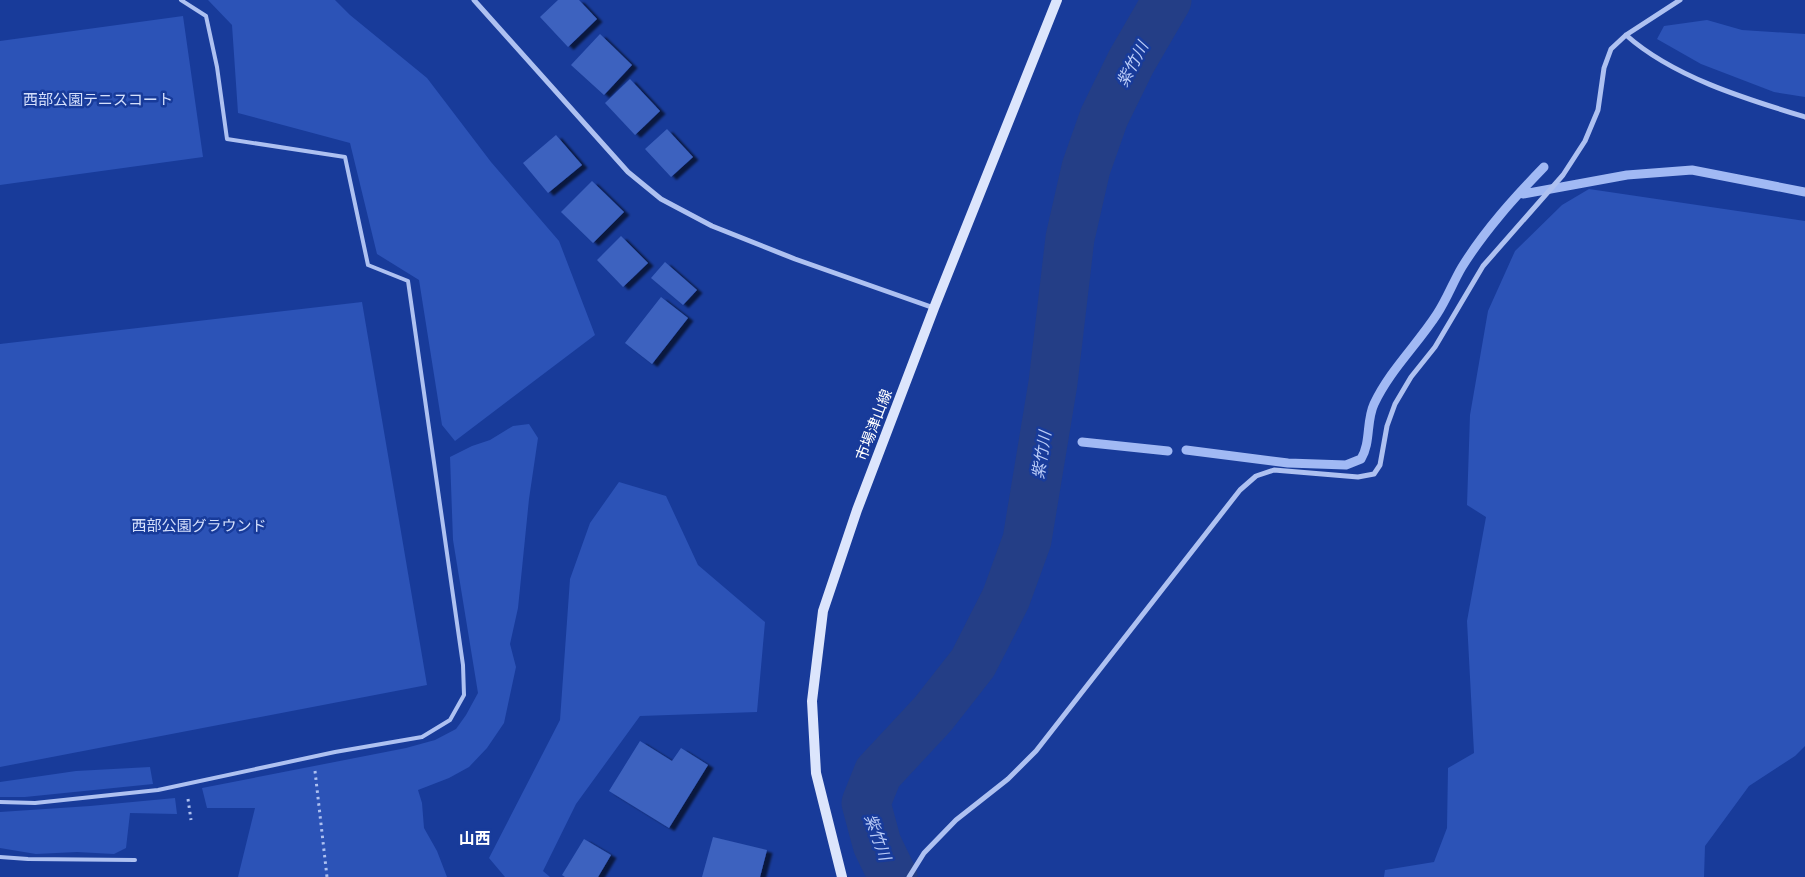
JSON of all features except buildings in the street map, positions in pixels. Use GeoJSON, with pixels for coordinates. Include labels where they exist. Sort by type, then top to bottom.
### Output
{"type":"FeatureCollection","features":[{"type":"Feature","properties":{"kind":"main road","name":"市場津山線"},"geometry":{"type":"LineString","coordinates":[[842,877],[816,773],[812,701],[823,611],[858,510],[934,308],[1057,0]]}},
{"type":"Feature","properties":{"kind":"street"},"geometry":{"type":"LineString","coordinates":[[474,0],[628,172],[661,199],[712,226],[795,259],[934,308]]}},
{"type":"Feature","properties":{"kind":"street"},"geometry":{"type":"LineString","coordinates":[[909,877],[924,853],[956,820],[1008,779],[1036,751],[1240,490],[1256,476],[1274,470],[1358,477],[1374,474],[1380,465],[1387,426],[1395,404],[1411,377],[1435,347],[1483,266],[1563,175],[1585,141],[1598,110],[1604,68],[1611,49],[1626,35],[1680,0]]}},
{"type":"Feature","properties":{"kind":"street"},"geometry":{"type":"LineString","coordinates":[[1626,35],[1642,50],[1679,70],[1751,101],[1805,117]]}},
{"type":"Feature","properties":{"kind":"lane"},"geometry":{"type":"LineString","coordinates":[[0,802],[35,803],[158,790],[314,757],[422,737],[450,720],[464,694],[462,665],[408,281],[368,265],[345,157],[227,138],[217,67],[206,16],[181,0]]}},
{"type":"Feature","properties":{"kind":"lane"},"geometry":{"type":"LineString","coordinates":[[0,857],[135,860]]}},
{"type":"Feature","properties":{"kind":"path"},"geometry":{"type":"LineString","coordinates":[[314,757],[327,877]]}},
{"type":"Feature","properties":{"kind":"green space"},"geometry":{"type":"Polygon","coordinates":[[[208,0],[335,0],[350,15],[427,78],[491,162],[559,241],[595,335],[455,441],[442,425],[419,280],[377,254],[350,143],[238,113],[232,25],[208,0]]]}},
{"type":"Feature","properties":{"kind":"green space","name":"西部公園テニスコート"},"geometry":{"type":"Polygon","coordinates":[[[183,16],[203,157],[0,185],[0,41],[183,16]]]}},
{"type":"Feature","properties":{"kind":"green space"},"geometry":{"type":"Polygon","coordinates":[[[1707,20],[1742,30],[1805,34],[1805,97],[1774,92],[1701,64],[1657,39],[1664,26],[1707,20]]]}},
{"type":"Feature","properties":{"kind":"green space"},"geometry":{"type":"Polygon","coordinates":[[[1589,189],[1805,221],[1805,746],[1795,756],[1749,786],[1705,846],[1704,877],[1384,877],[1385,870],[1434,862],[1447,828],[1448,768],[1474,753],[1467,621],[1486,517],[1467,505],[1470,415],[1488,311],[1515,251],[1562,205],[1589,189]]]}},
{"type":"Feature","properties":{"kind":"green space","name":"西部公園グラウンド"},"geometry":{"type":"Polygon","coordinates":[[[362,302],[427,685],[0,767],[0,344],[362,302]]]}},
{"type":"Feature","properties":{"kind":"green space"},"geometry":{"type":"Polygon","coordinates":[[[529,424],[538,438],[529,499],[518,608],[510,644],[516,667],[504,723],[487,748],[469,767],[449,778],[418,790],[422,803],[424,828],[437,851],[447,877],[238,877],[255,808],[207,808],[202,788],[406,748],[435,740],[456,729],[466,715],[478,693],[453,540],[450,457],[472,446],[490,440],[513,426],[529,424]]]}},
{"type":"Feature","properties":{"kind":"green space"},"geometry":{"type":"Polygon","coordinates":[[[619,482],[666,496],[698,565],[765,622],[757,712],[640,716],[576,804],[543,871],[550,877],[505,877],[489,858],[560,720],[570,579],[590,523],[619,482]]]}},
{"type":"Feature","properties":{"kind":"green space"},"geometry":{"type":"Polygon","coordinates":[[[150,767],[153,784],[25,797],[0,797],[0,782],[76,771],[150,767]]]}},
{"type":"Feature","properties":{"kind":"green space"},"geometry":{"type":"Polygon","coordinates":[[[175,798],[177,814],[130,813],[126,848],[114,854],[77,852],[36,854],[0,848],[0,812],[175,798]]]}},
{"type":"Feature","properties":{"kind":"waterway","name":"紫竹川"},"geometry":{"type":"LineString","coordinates":[[893,877],[877,844],[866,803],[878,773],[933,714],[973,663],[1006,598],[1027,540],[1053,383],[1070,238],[1086,168],[1104,117],[1131,62],[1167,0]]}},
{"type":"Feature","properties":{"kind":"waterway"},"geometry":{"type":"LineString","coordinates":[[1186,450],[1288,463],[1346,465],[1361,459],[1366,446],[1370,418],[1380,392],[1437,314],[1462,267],[1480,240],[1544,167]]}},
{"type":"Feature","properties":{"kind":"waterway"},"geometry":{"type":"LineString","coordinates":[[1523,194],[1627,175],[1692,170],[1805,192]]}},
{"type":"Feature","properties":{"kind":"waterway"},"geometry":{"type":"LineString","coordinates":[[1082,442],[1168,451]]}},
{"type":"Feature","properties":{"kind":"district","name":"山西"},"geometry":{"type":"Point","coordinates":[475,838]}}]}
